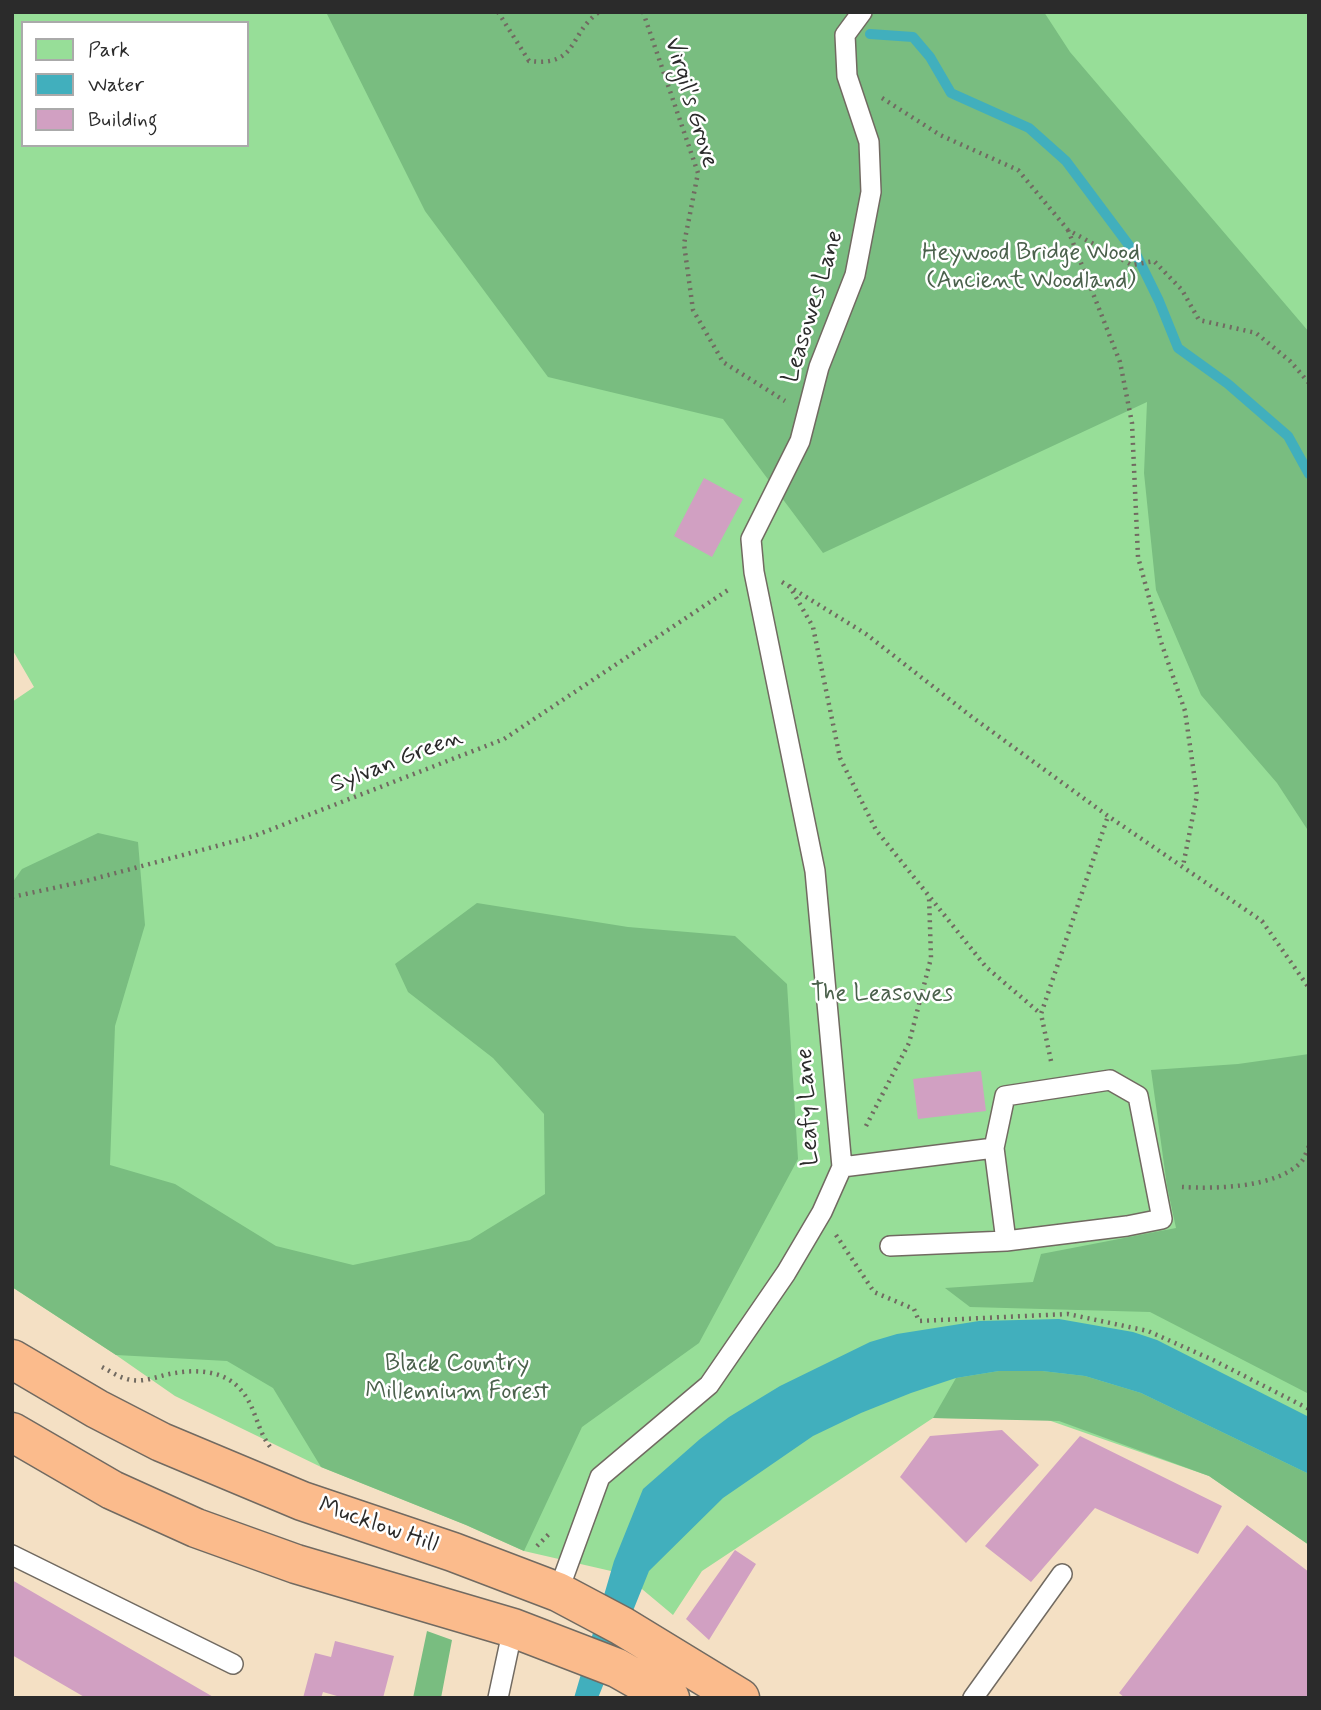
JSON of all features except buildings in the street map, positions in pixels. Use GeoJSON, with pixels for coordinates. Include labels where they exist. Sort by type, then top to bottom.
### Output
{"type":"FeatureCollection","features":[{"type":"Feature","properties":{"kind":"highway","name":"Mucklow Hill"},"geometry":{"type":"LineString","coordinates":[[12,1359],[97,1409],[161,1442],[302,1501],[453,1552],[558,1592],[622,1626],[740,1698]]}},
{"type":"Feature","properties":{"kind":"highway"},"geometry":{"type":"LineString","coordinates":[[12,1432],[112,1490],[196,1528],[296,1564],[513,1628],[617,1668],[670,1698]]}},
{"type":"Feature","properties":{"kind":"lane","name":"Leasowes Lane"},"geometry":{"type":"LineString","coordinates":[[754,572],[751,539],[800,441],[819,367],[855,275],[871,191],[869,142],[848,76],[845,35],[862,12]]}},
{"type":"Feature","properties":{"kind":"lane","name":"Leafy Lane"},"geometry":{"type":"LineString","coordinates":[[558,1592],[600,1477],[709,1385],[786,1273],[822,1212],[842,1167],[815,871],[754,572]]}},
{"type":"Feature","properties":{"kind":"lane"},"geometry":{"type":"LineString","coordinates":[[890,1246],[1006,1241],[1162,1219],[1138,1096],[1110,1080],[1005,1096],[994,1148],[1006,1241]]}},
{"type":"Feature","properties":{"kind":"lane"},"geometry":{"type":"LineString","coordinates":[[842,1167],[994,1148]]}},
{"type":"Feature","properties":{"kind":"lane"},"geometry":{"type":"LineString","coordinates":[[12,1555],[233,1664]]}},
{"type":"Feature","properties":{"kind":"lane"},"geometry":{"type":"LineString","coordinates":[[973,1698],[1062,1574]]}},
{"type":"Feature","properties":{"kind":"lane"},"geometry":{"type":"LineString","coordinates":[[498,1698],[513,1628]]}},
{"type":"Feature","properties":{"kind":"path"},"geometry":{"type":"LineString","coordinates":[[498,12],[529,61],[546,63],[565,56],[590,18],[599,12]]}},
{"type":"Feature","properties":{"kind":"path","name":"Virgil's Grove"},"geometry":{"type":"LineString","coordinates":[[643,12],[698,173],[684,244],[692,310],[723,362],[807,414]]}},
{"type":"Feature","properties":{"kind":"path"},"geometry":{"type":"LineString","coordinates":[[848,76],[940,135],[1018,170],[1069,230],[1121,362],[1132,423],[1138,557],[1161,642],[1185,711],[1197,795],[1183,866]]}},
{"type":"Feature","properties":{"kind":"path"},"geometry":{"type":"LineString","coordinates":[[1069,230],[1132,265],[1154,261],[1182,290],[1199,320],[1256,333],[1290,362],[1309,383]]}},
{"type":"Feature","properties":{"kind":"path"},"geometry":{"type":"LineString","coordinates":[[754,572],[789,585],[866,634],[972,717],[1108,816],[1262,921],[1309,988]]}},
{"type":"Feature","properties":{"kind":"path","name":"Sylvan Green"},"geometry":{"type":"LineString","coordinates":[[12,897],[86,881],[254,836],[504,739],[754,572]]}},
{"type":"Feature","properties":{"kind":"path"},"geometry":{"type":"LineString","coordinates":[[789,585],[813,627],[840,758],[876,830],[986,967],[1041,1014]]}},
{"type":"Feature","properties":{"kind":"path"},"geometry":{"type":"LineString","coordinates":[[1051,1061],[1041,1014],[1108,816]]}},
{"type":"Feature","properties":{"kind":"path"},"geometry":{"type":"LineString","coordinates":[[866,1127],[909,1043],[931,958],[929,895]]}},
{"type":"Feature","properties":{"kind":"path"},"geometry":{"type":"LineString","coordinates":[[1156,1188],[1167,1186],[1217,1190],[1280,1177],[1302,1161],[1309,1146]]}},
{"type":"Feature","properties":{"kind":"path"},"geometry":{"type":"LineString","coordinates":[[822,1212],[874,1292],[914,1309],[919,1321],[1068,1314],[1149,1331],[1309,1409]]}},
{"type":"Feature","properties":{"kind":"path"},"geometry":{"type":"LineString","coordinates":[[91,1362],[127,1380],[151,1380],[174,1373],[199,1370],[222,1376],[241,1390],[255,1414],[265,1440],[276,1454]]}},
{"type":"Feature","properties":{"kind":"path"},"geometry":{"type":"LineString","coordinates":[[528,1548],[538,1546],[555,1526]]}},
{"type":"Feature","properties":{"kind":"green space","name":"The Leasowes"},"geometry":{"type":"Polygon","coordinates":[[[12,12],[1309,12],[1309,1545],[1209,1476],[1048,1420],[933,1418],[702,1571],[673,1615],[624,1574],[524,1551],[321,1467],[175,1396],[12,1287],[12,702],[34,687],[12,649],[12,12]]]}},
{"type":"Feature","properties":{"kind":"green space","name":"Heywood Bridge Wood (Ancient Woodland)"},"geometry":{"type":"Polygon","coordinates":[[[326,12],[1044,12],[1070,52],[1309,332],[1309,832],[1277,783],[1201,695],[1156,590],[1144,473],[1147,402],[823,553],[723,419],[548,377],[425,211],[326,12]]]}},
{"type":"Feature","properties":{"kind":"green space","name":"Black Country Millennium Forest"},"geometry":{"type":"Polygon","coordinates":[[[98,833],[138,842],[145,925],[115,1026],[110,1165],[175,1184],[276,1246],[353,1265],[470,1240],[545,1194],[544,1114],[493,1058],[408,992],[395,964],[477,903],[628,927],[735,936],[787,984],[798,1159],[699,1343],[582,1427],[524,1551],[321,1467],[273,1388],[227,1361],[116,1355],[12,1287],[12,883],[22,869],[98,833]]]}},
{"type":"Feature","properties":{"kind":"green space"},"geometry":{"type":"Polygon","coordinates":[[[1309,1054],[1309,1394],[1150,1312],[970,1307],[945,1288],[1033,1282],[1041,1254],[1176,1228],[1167,1186],[1151,1070],[1238,1064],[1309,1054]]]}},
{"type":"Feature","properties":{"kind":"green space"},"geometry":{"type":"Polygon","coordinates":[[[999,1371],[1042,1371],[1085,1376],[1141,1393],[1309,1474],[1309,1545],[1209,1476],[1059,1421],[933,1418],[956,1378],[999,1371]]]}},
{"type":"Feature","properties":{"kind":"green space"},"geometry":{"type":"Polygon","coordinates":[[[427,1631],[452,1640],[441,1698],[413,1698],[427,1631]]]}},
{"type":"Feature","properties":{"kind":"water"},"geometry":{"type":"Polygon","coordinates":[[[1059,1319],[1133,1332],[1157,1340],[1309,1417],[1309,1474],[1141,1393],[1085,1376],[1042,1371],[999,1371],[956,1378],[861,1413],[813,1436],[723,1498],[649,1571],[598,1698],[574,1698],[614,1561],[643,1489],[700,1439],[729,1417],[780,1386],[870,1342],[897,1334],[979,1321],[1059,1319]]]}},
{"type":"Feature","properties":{"kind":"waterway"},"geometry":{"type":"LineString","coordinates":[[870,34],[913,37],[930,57],[951,93],[1029,128],[1066,161],[1137,256],[1178,348],[1228,384],[1288,436],[1309,474]]}}]}
